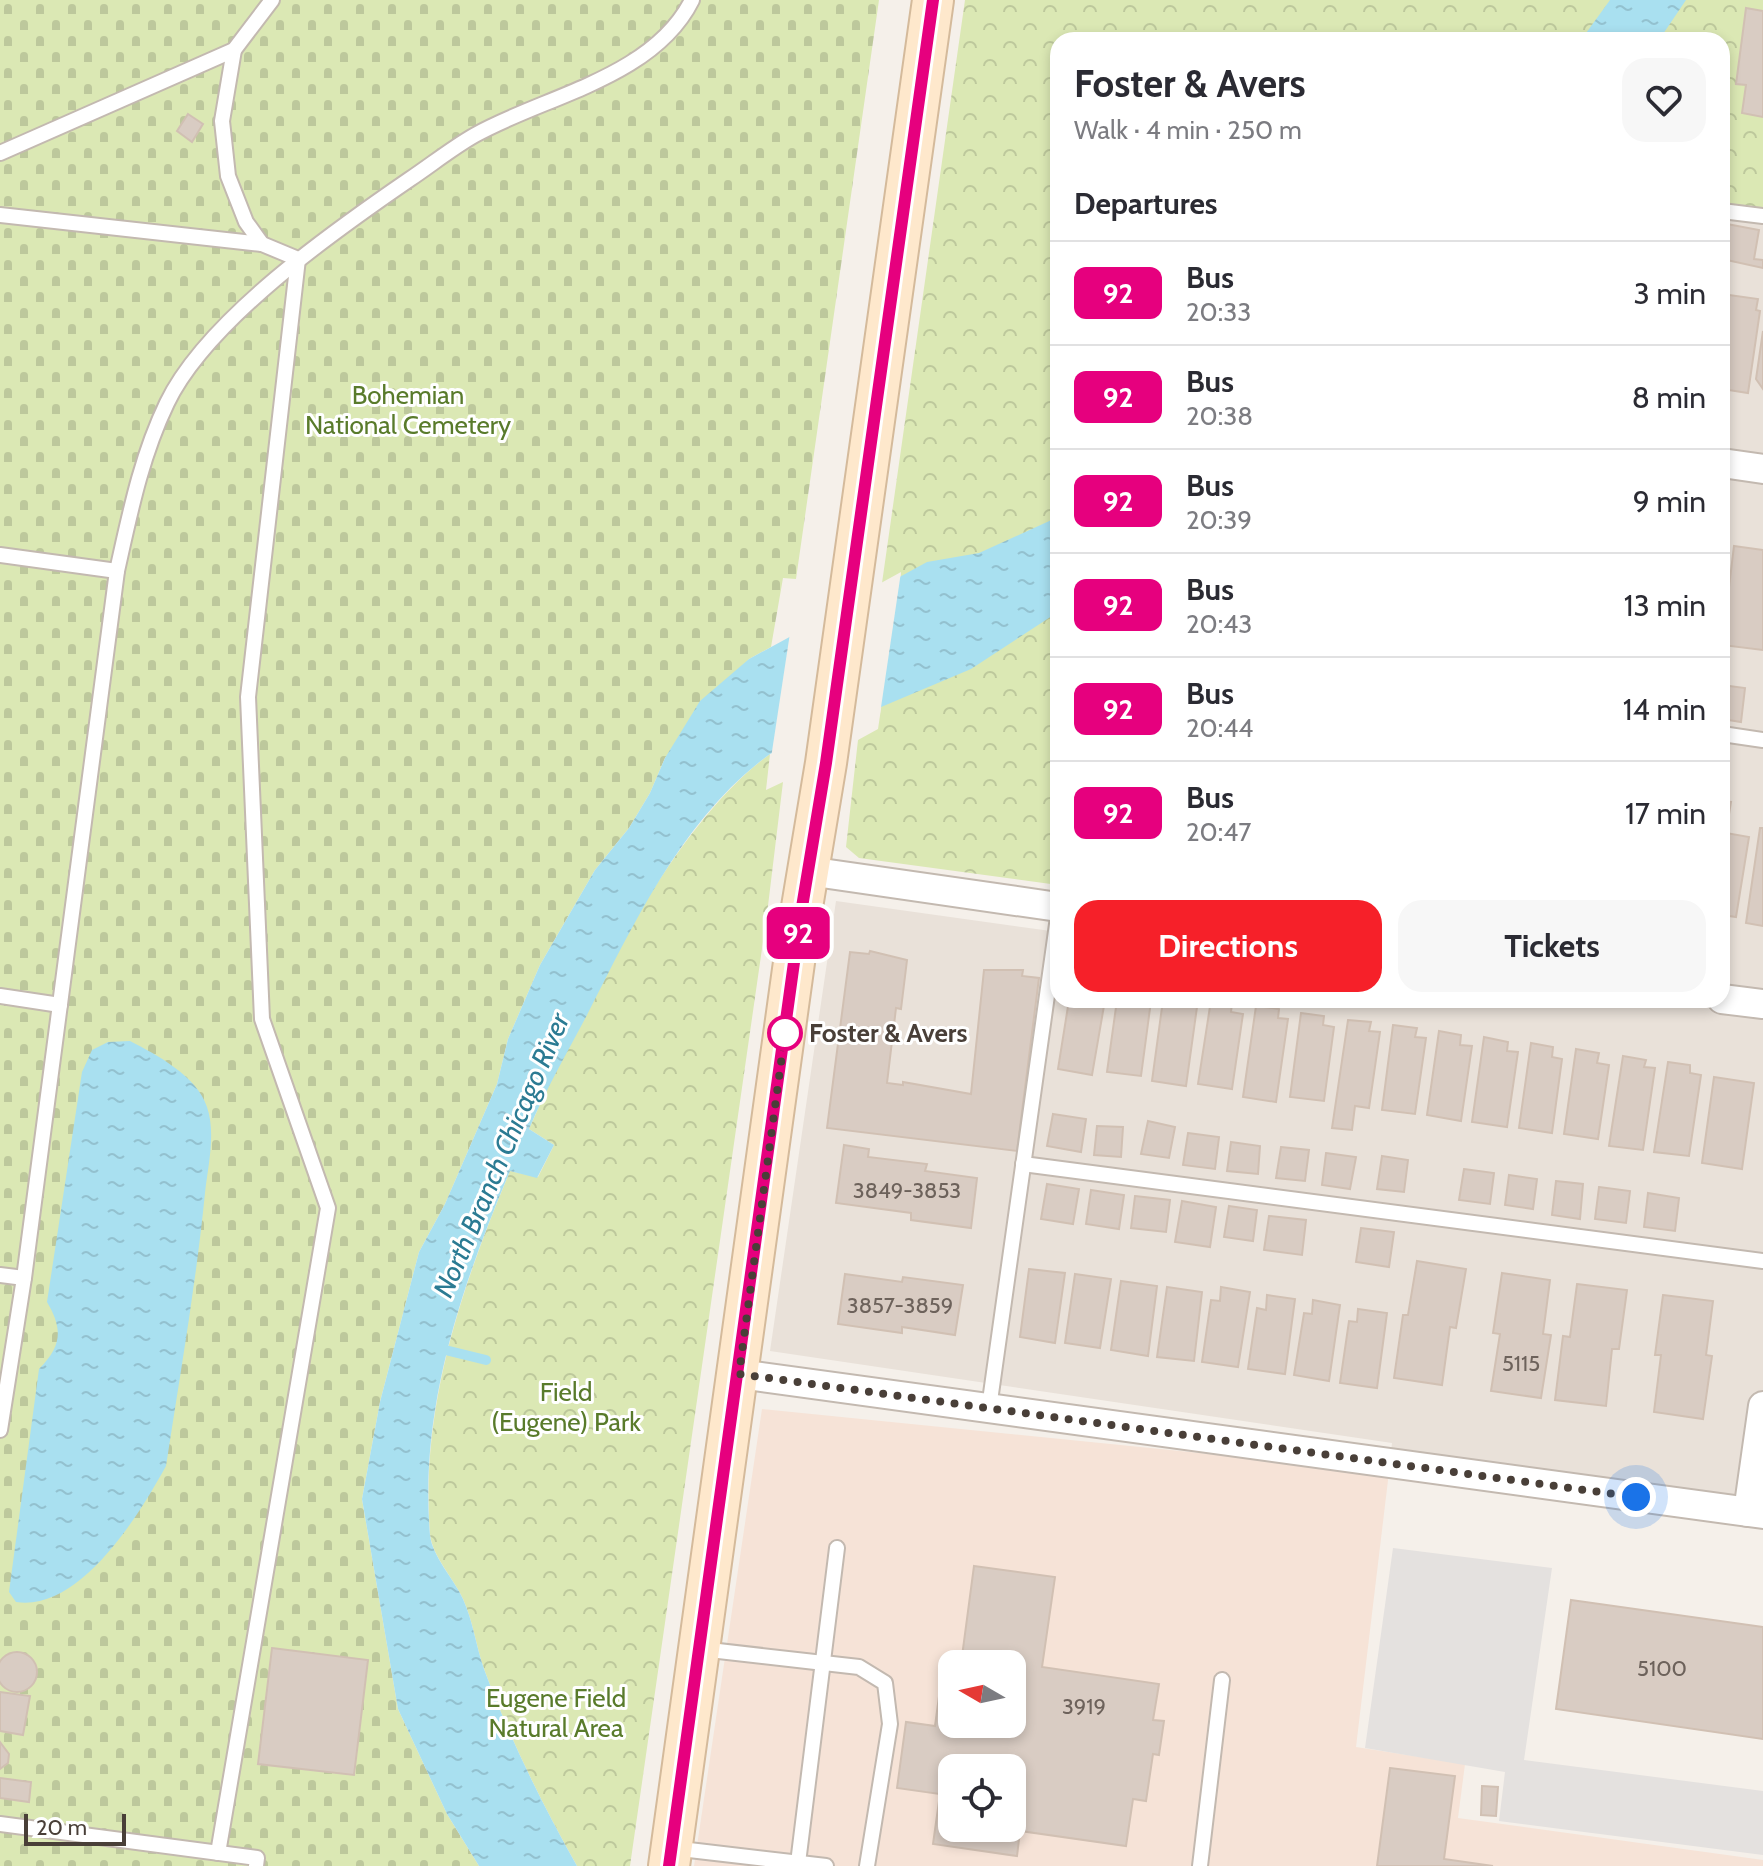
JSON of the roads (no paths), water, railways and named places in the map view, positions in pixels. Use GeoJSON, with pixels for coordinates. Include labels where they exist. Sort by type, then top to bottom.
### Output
{"type":"FeatureCollection","features":[{"type":"Feature","properties":{"kind":"main road"},"geometry":{"type":"LineString","coordinates":[[670,1857],[933,0]]}},
{"type":"Feature","properties":{"kind":"street"},"geometry":{"type":"LineString","coordinates":[[1730,464],[1763,469]]}},
{"type":"Feature","properties":{"kind":"street"},"geometry":{"type":"LineString","coordinates":[[808,871],[1050,906]]}},
{"type":"Feature","properties":{"kind":"street"},"geometry":{"type":"LineString","coordinates":[[1730,1000],[1763,1004]]}},
{"type":"Feature","properties":{"kind":"street"},"geometry":{"type":"LineString","coordinates":[[739,1374],[1756,1513],[1763,1406]]}},
{"type":"Feature","properties":{"kind":"lane"},"geometry":{"type":"LineString","coordinates":[[262,244],[246,222],[228,176],[222,121],[234,50],[272,0]]}},
{"type":"Feature","properties":{"kind":"lane"},"geometry":{"type":"LineString","coordinates":[[1,1420],[24,1278],[117,571],[141,466],[168,400],[208,345],[298,259],[475,135],[630,63],[659,40],[692,0]]}},
{"type":"Feature","properties":{"kind":"lane"},"geometry":{"type":"LineString","coordinates":[[0,153],[234,50]]}},
{"type":"Feature","properties":{"kind":"lane"},"geometry":{"type":"LineString","coordinates":[[1730,212],[1763,216]]}},
{"type":"Feature","properties":{"kind":"lane"},"geometry":{"type":"LineString","coordinates":[[0,215],[262,244],[298,259]]}},
{"type":"Feature","properties":{"kind":"lane"},"geometry":{"type":"LineString","coordinates":[[218,1853],[328,1208],[262,1019],[248,697],[298,259]]}},
{"type":"Feature","properties":{"kind":"lane"},"geometry":{"type":"LineString","coordinates":[[0,555],[117,571]]}},
{"type":"Feature","properties":{"kind":"lane"},"geometry":{"type":"LineString","coordinates":[[1730,735],[1763,740]]}},
{"type":"Feature","properties":{"kind":"lane"},"geometry":{"type":"LineString","coordinates":[[989,1408],[1050,973]]}},
{"type":"Feature","properties":{"kind":"lane"},"geometry":{"type":"LineString","coordinates":[[0,996],[60,1005]]}},
{"type":"Feature","properties":{"kind":"lane"},"geometry":{"type":"LineString","coordinates":[[1023,1164],[1763,1261]]}},
{"type":"Feature","properties":{"kind":"lane"},"geometry":{"type":"LineString","coordinates":[[0,1275],[24,1278]]}},
{"type":"Feature","properties":{"kind":"lane"},"geometry":{"type":"LineString","coordinates":[[798,1863],[837,1548]]}},
{"type":"Feature","properties":{"kind":"lane"},"geometry":{"type":"LineString","coordinates":[[700,1649],[859,1667],[885,1683],[890,1724],[867,1866]]}},
{"type":"Feature","properties":{"kind":"lane"},"geometry":{"type":"LineString","coordinates":[[1200,1866],[1222,1680]]}},
{"type":"Feature","properties":{"kind":"lane"},"geometry":{"type":"LineString","coordinates":[[0,1824],[257,1858],[256,1866]]}},
{"type":"Feature","properties":{"kind":"lane"},"geometry":{"type":"LineString","coordinates":[[670,1857],[826,1866]]}},
{"type":"Feature","properties":{"kind":"water"},"geometry":{"type":"Polygon","coordinates":[[[1610,0],[1686,0],[1664,32],[1587,32],[1610,0]]]}},
{"type":"Feature","properties":{"kind":"water","name":"North Branch Chicago River"},"geometry":{"type":"Polygon","coordinates":[[[1050,521],[1050,617],[971,669],[770,754],[739,779],[712,808],[664,873],[557,1071],[529,1129],[554,1145],[537,1178],[510,1171],[492,1214],[461,1303],[438,1394],[428,1488],[430,1535],[435,1551],[466,1607],[484,1669],[515,1744],[577,1866],[479,1866],[447,1814],[398,1709],[362,1499],[380,1402],[419,1252],[445,1204],[497,1084],[508,1039],[540,965],[595,870],[629,828],[650,793],[665,758],[700,701],[749,659],[927,562],[979,553],[1050,521]]]}},
{"type":"Feature","properties":{"kind":"water"},"geometry":{"type":"Polygon","coordinates":[[[130,1041],[175,1068],[195,1086],[207,1107],[211,1128],[197,1261],[166,1466],[124,1533],[84,1576],[63,1592],[40,1601],[16,1602],[9,1592],[39,1369],[52,1353],[58,1337],[56,1321],[47,1302],[82,1072],[92,1050],[108,1042],[130,1041]]]}},
{"type":"Feature","properties":{"kind":"waterway"},"geometry":{"type":"LineString","coordinates":[[437,1348],[486,1360]]}},
{"type":"Feature","properties":{"kind":"place","name":"Foster & Avers"},"geometry":{"type":"Point","coordinates":[785,1033]}},
{"type":"Feature","properties":{"kind":"park label","name":"Bohemian National Cemetery"},"geometry":{"type":"Point","coordinates":[408,410]}},
{"type":"Feature","properties":{"kind":"park label","name":"Field (Eugene) Park"},"geometry":{"type":"Point","coordinates":[566,1407]}},
{"type":"Feature","properties":{"kind":"park label","name":"Eugene Field Natural Area"},"geometry":{"type":"Point","coordinates":[556,1713]}}]}
